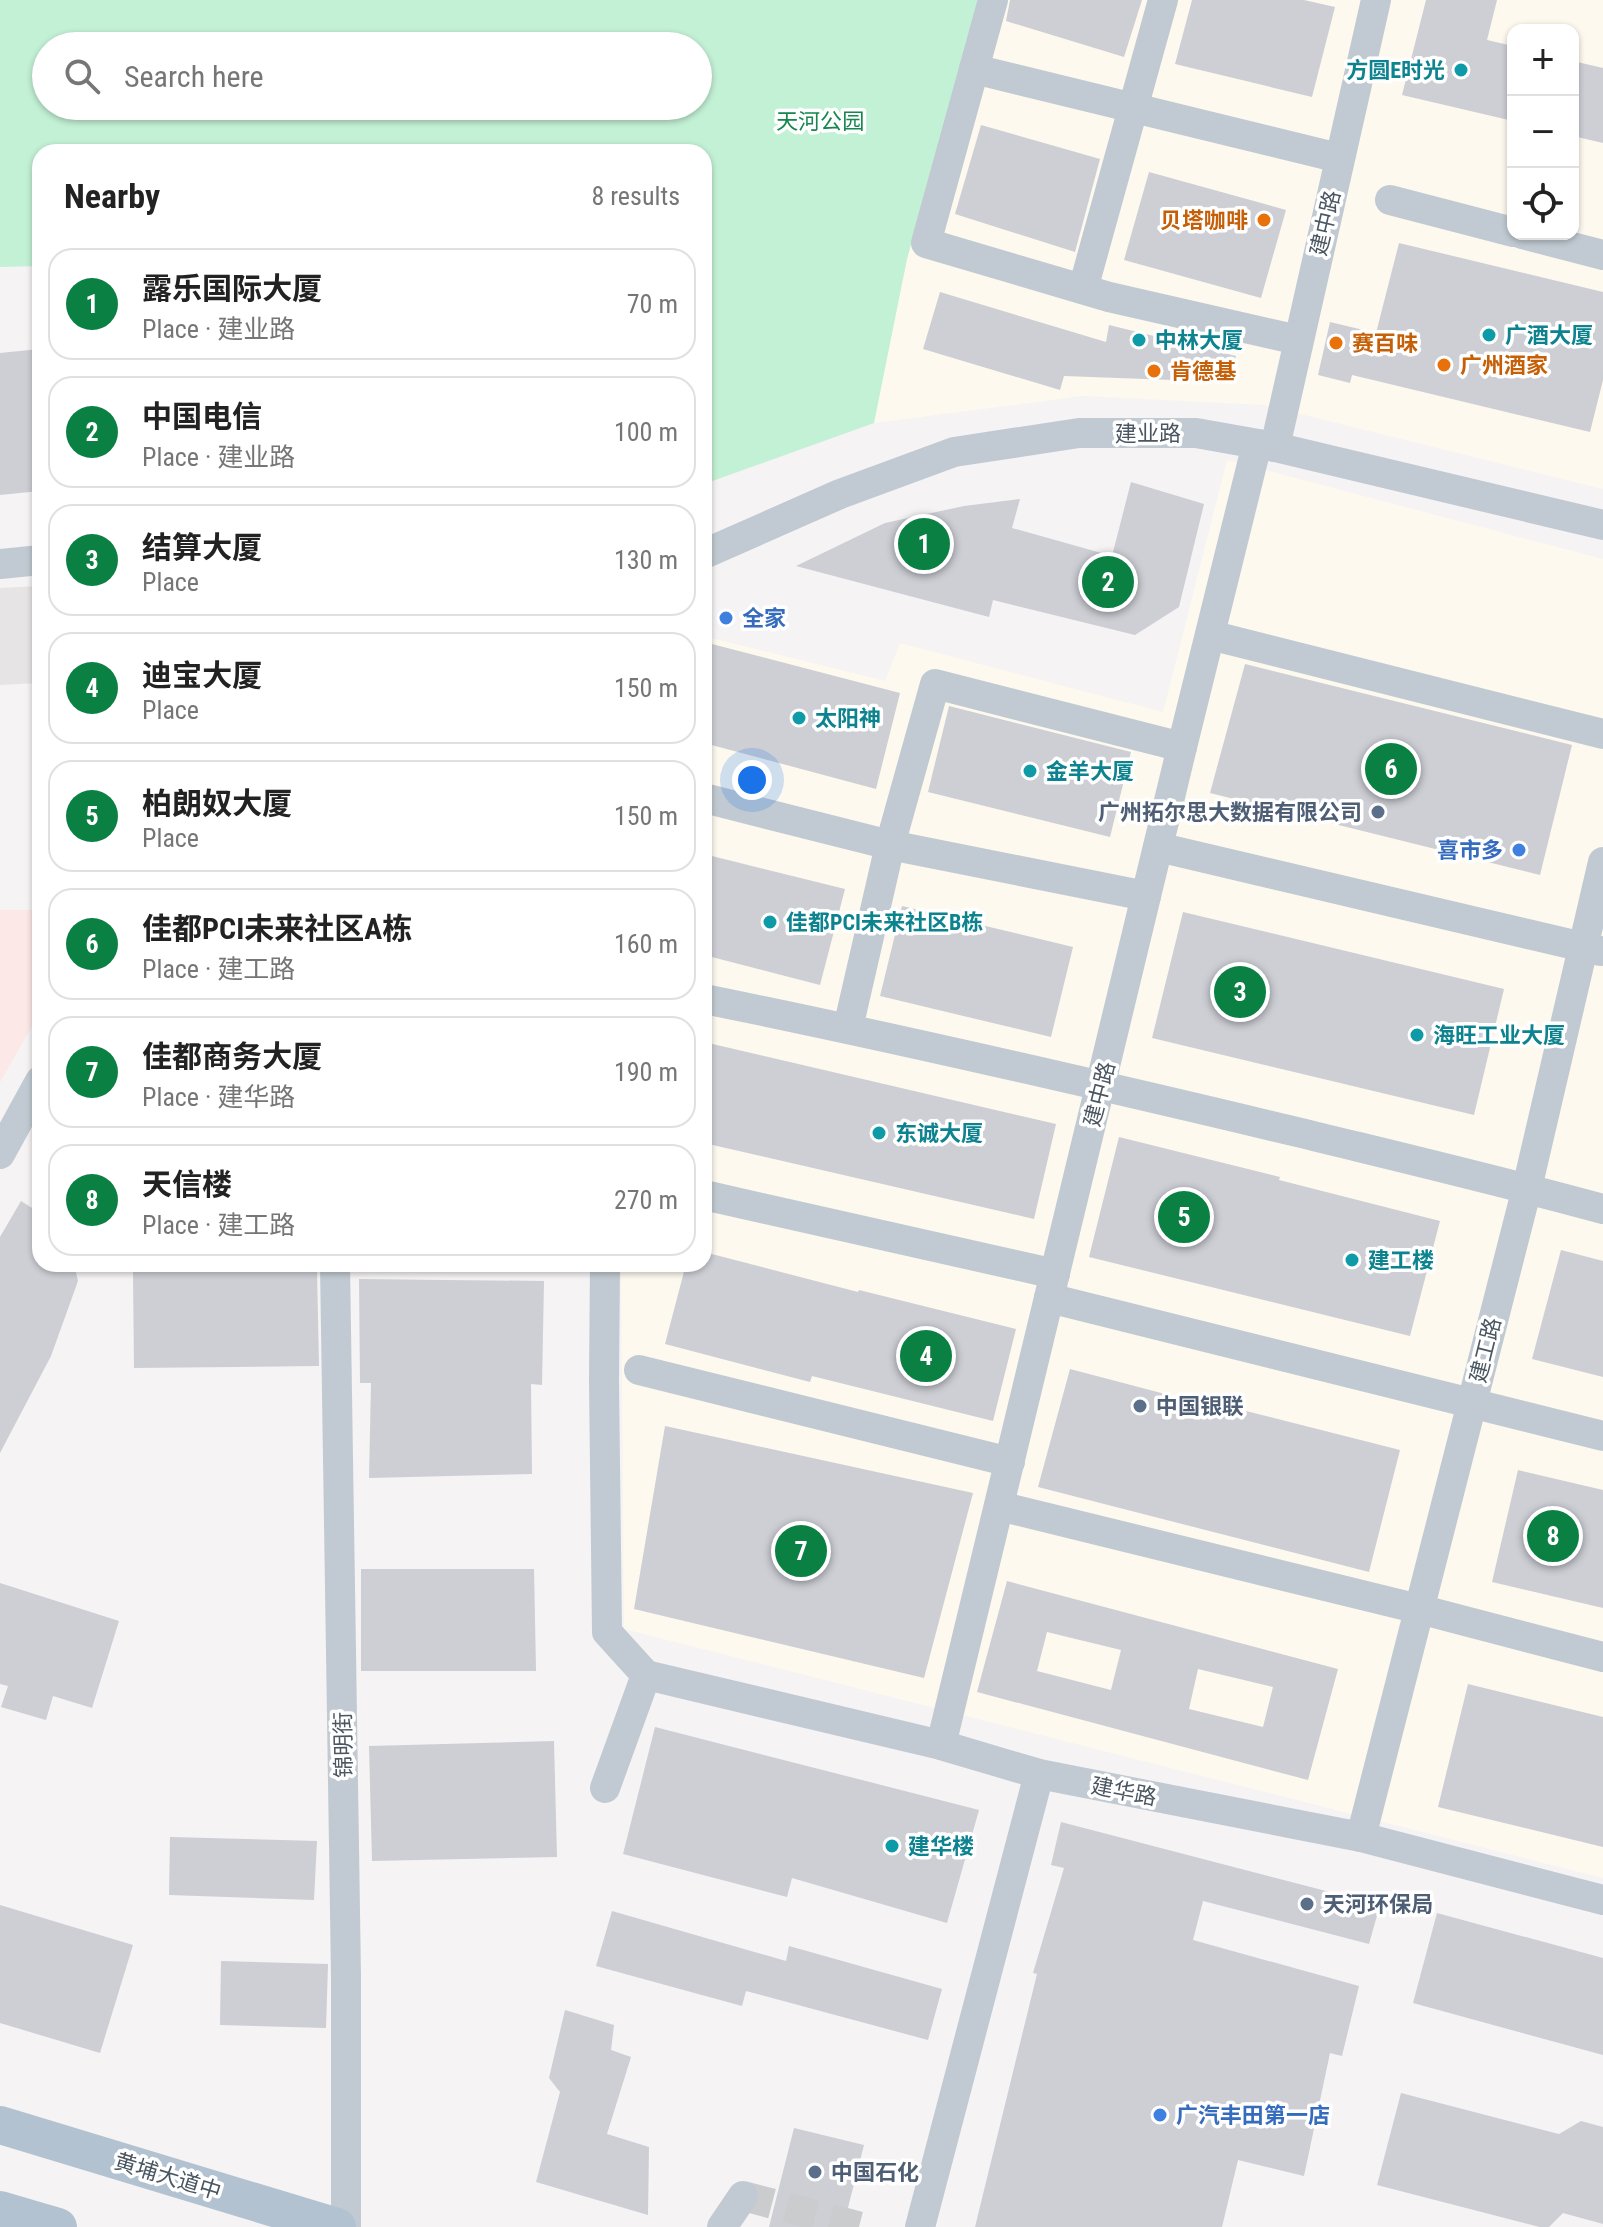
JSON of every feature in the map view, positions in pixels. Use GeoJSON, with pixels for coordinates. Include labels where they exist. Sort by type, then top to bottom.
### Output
{"type":"FeatureCollection","features":[{"type":"Feature","properties":{"kind":"main road","name":"黄埔大道中"},"geometry":{"type":"LineString","coordinates":[[0,2125],[337,2227]]}},
{"type":"Feature","properties":{"kind":"main road"},"geometry":{"type":"LineString","coordinates":[[0,2210],[58,2227]]}},
{"type":"Feature","properties":{"kind":"street"},"geometry":{"type":"LineString","coordinates":[[993,0],[926,243],[1083,289],[1298,340]]}},
{"type":"Feature","properties":{"kind":"street"},"geometry":{"type":"LineString","coordinates":[[1083,289],[1163,0]]}},
{"type":"Feature","properties":{"kind":"street","name":"建中路"},"geometry":{"type":"LineString","coordinates":[[941,1745],[1182,747],[1210,635],[1298,340],[1376,0]]}},
{"type":"Feature","properties":{"kind":"street"},"geometry":{"type":"LineString","coordinates":[[974,69],[1339,158]]}},
{"type":"Feature","properties":{"kind":"street"},"geometry":{"type":"LineString","coordinates":[[1390,200],[1507,230]]}},
{"type":"Feature","properties":{"kind":"street"},"geometry":{"type":"LineString","coordinates":[[1545,240],[1603,255]]}},
{"type":"Feature","properties":{"kind":"street","name":"建业路"},"geometry":{"type":"LineString","coordinates":[[712,550],[840,494],[954,452],[1079,433],[1196,433],[1266,445],[1601,517]]}},
{"type":"Feature","properties":{"kind":"street"},"geometry":{"type":"LineString","coordinates":[[0,564],[32,561]]}},
{"type":"Feature","properties":{"kind":"street"},"geometry":{"type":"LineString","coordinates":[[1210,635],[1603,734]]}},
{"type":"Feature","properties":{"kind":"street"},"geometry":{"type":"LineString","coordinates":[[848,1028],[890,845],[935,684],[1182,747]]}},
{"type":"Feature","properties":{"kind":"street"},"geometry":{"type":"LineString","coordinates":[[712,800],[890,845],[1146,896]]}},
{"type":"Feature","properties":{"kind":"street"},"geometry":{"type":"LineString","coordinates":[[1158,847],[1593,949]]}},
{"type":"Feature","properties":{"kind":"street","name":"建工路"},"geometry":{"type":"LineString","coordinates":[[1361,1837],[1527,1188],[1593,949],[1603,862]]}},
{"type":"Feature","properties":{"kind":"street"},"geometry":{"type":"LineString","coordinates":[[712,1001],[1101,1085],[1603,1209]]}},
{"type":"Feature","properties":{"kind":"street"},"geometry":{"type":"LineString","coordinates":[[0,1154],[32,1096]]}},
{"type":"Feature","properties":{"kind":"street"},"geometry":{"type":"LineString","coordinates":[[712,1197],[1052,1286],[1472,1404],[1603,1436]]}},
{"type":"Feature","properties":{"kind":"street","name":"锦明街"},"geometry":{"type":"LineString","coordinates":[[335,1272],[345,1852],[346,2227]]}},
{"type":"Feature","properties":{"kind":"street"},"geometry":{"type":"LineString","coordinates":[[605,1272],[607,1632],[646,1675],[605,1788]]}},
{"type":"Feature","properties":{"kind":"street"},"geometry":{"type":"LineString","coordinates":[[639,1370],[1010,1462]]}},
{"type":"Feature","properties":{"kind":"street"},"geometry":{"type":"LineString","coordinates":[[999,1506],[1603,1657]]}},
{"type":"Feature","properties":{"kind":"street","name":"建华路"},"geometry":{"type":"LineString","coordinates":[[646,1675],[941,1745],[1039,1774],[1361,1837],[1603,1900]]}},
{"type":"Feature","properties":{"kind":"street"},"geometry":{"type":"LineString","coordinates":[[920,2227],[1039,1774]]}},
{"type":"Feature","properties":{"kind":"street"},"geometry":{"type":"LineString","coordinates":[[722,2227],[743,2196]]}},
{"type":"Feature","properties":{"kind":"shaded area"},"geometry":{"type":"Polygon","coordinates":[[[979,0],[1603,0],[1603,489],[1264,405],[1083,396],[874,423],[907,259],[979,0]]]}},
{"type":"Feature","properties":{"kind":"shaded area"},"geometry":{"type":"Polygon","coordinates":[[[1227,460],[1603,559],[1603,1878],[624,1629],[621,1272],[712,1272],[712,638],[885,681],[900,643],[1163,712],[1227,460]]]}},
{"type":"Feature","properties":{"kind":"shaded area"},"geometry":{"type":"Polygon","coordinates":[[[32,586],[32,683],[0,685],[0,588],[32,586]]]}},
{"type":"Feature","properties":{"kind":"shaded area"},"geometry":{"type":"Polygon","coordinates":[[[0,910],[32,910],[32,1026],[0,1082],[0,910]]]}},
{"type":"Feature","properties":{"kind":"green space","name":"天河公园"},"geometry":{"type":"Polygon","coordinates":[[[0,0],[979,0],[907,259],[874,423],[712,481],[712,144],[32,144],[32,266],[0,267],[0,0]]]}},
{"type":"Feature","properties":{"kind":"building"},"geometry":{"type":"Polygon","coordinates":[[[1010,0],[1142,0],[1124,57],[1006,21],[1010,0]]]}},
{"type":"Feature","properties":{"kind":"building"},"geometry":{"type":"Polygon","coordinates":[[[1192,0],[1304,0],[1335,7],[1312,97],[1175,64],[1192,0]]]}},
{"type":"Feature","properties":{"kind":"building","name":"方圆E时光"},"geometry":{"type":"Polygon","coordinates":[[[1426,0],[1497,0],[1487,40],[1507,45],[1507,120],[1402,95],[1426,0]]]}},
{"type":"Feature","properties":{"kind":"building"},"geometry":{"type":"Polygon","coordinates":[[[1579,62],[1603,68],[1603,143],[1579,137],[1579,62]]]}},
{"type":"Feature","properties":{"kind":"building"},"geometry":{"type":"Polygon","coordinates":[[[981,125],[1100,159],[1075,252],[955,214],[981,125]]]}},
{"type":"Feature","properties":{"kind":"building"},"geometry":{"type":"Polygon","coordinates":[[[1149,172],[1286,210],[1261,298],[1124,260],[1149,172]]]}},
{"type":"Feature","properties":{"kind":"building","name":"广酒大厦"},"geometry":{"type":"Polygon","coordinates":[[[1399,243],[1603,292],[1603,380],[1590,432],[1352,375],[1350,383],[1318,375],[1330,322],[1376,333],[1399,243]]]}},
{"type":"Feature","properties":{"kind":"building"},"geometry":{"type":"Polygon","coordinates":[[[940,292],[1106,342],[1109,325],[1236,356],[1227,382],[1064,376],[1060,390],[923,349],[940,292]]]}},
{"type":"Feature","properties":{"kind":"building"},"geometry":{"type":"Polygon","coordinates":[[[32,350],[32,492],[0,495],[0,353],[32,350]]]}},
{"type":"Feature","properties":{"kind":"building"},"geometry":{"type":"Polygon","coordinates":[[[1131,482],[1204,504],[1179,607],[1135,635],[993,600],[989,617],[796,566],[885,523],[964,506],[1020,499],[1012,528],[1112,556],[1131,482]]]}},
{"type":"Feature","properties":{"kind":"building","name":"太阳神"},"geometry":{"type":"Polygon","coordinates":[[[712,644],[900,693],[876,789],[712,745],[712,644]]]}},
{"type":"Feature","properties":{"kind":"building"},"geometry":{"type":"Polygon","coordinates":[[[1245,664],[1572,745],[1540,875],[1210,793],[1245,664]]]}},
{"type":"Feature","properties":{"kind":"building","name":"金羊大厦"},"geometry":{"type":"Polygon","coordinates":[[[949,706],[1131,752],[1110,837],[928,792],[949,706]]]}},
{"type":"Feature","properties":{"kind":"building","name":"佳都PCI未来社区B栋"},"geometry":{"type":"Polygon","coordinates":[[[712,856],[845,889],[820,985],[712,957],[712,856]]]}},
{"type":"Feature","properties":{"kind":"building"},"geometry":{"type":"Polygon","coordinates":[[[902,906],[1073,947],[1051,1037],[880,996],[902,906]]]}},
{"type":"Feature","properties":{"kind":"building"},"geometry":{"type":"Polygon","coordinates":[[[1183,912],[1504,989],[1474,1115],[1152,1038],[1183,912]]]}},
{"type":"Feature","properties":{"kind":"building","name":"东诚大厦"},"geometry":{"type":"Polygon","coordinates":[[[712,1044],[1056,1124],[1034,1219],[712,1145],[712,1044]]]}},
{"type":"Feature","properties":{"kind":"building"},"geometry":{"type":"Polygon","coordinates":[[[1119,1137],[1440,1221],[1410,1336],[1089,1257],[1119,1137]]]}},
{"type":"Feature","properties":{"kind":"building"},"geometry":{"type":"Polygon","coordinates":[[[21,1201],[32,1208],[32,1272],[76,1272],[78,1281],[51,1356],[0,1453],[0,1237],[21,1201]]]}},
{"type":"Feature","properties":{"kind":"building"},"geometry":{"type":"Polygon","coordinates":[[[1561,1250],[1603,1261],[1603,1377],[1532,1359],[1561,1250]]]}},
{"type":"Feature","properties":{"kind":"building"},"geometry":{"type":"Polygon","coordinates":[[[712,1254],[1016,1329],[993,1421],[812,1376],[810,1382],[665,1344],[684,1272],[712,1272],[712,1254]]]}},
{"type":"Feature","properties":{"kind":"building"},"geometry":{"type":"Polygon","coordinates":[[[133,1272],[317,1272],[319,1366],[134,1368],[133,1272]]]}},
{"type":"Feature","properties":{"kind":"building"},"geometry":{"type":"Polygon","coordinates":[[[359,1279],[544,1281],[542,1385],[531,1384],[532,1474],[369,1478],[371,1383],[360,1383],[359,1279]]]}},
{"type":"Feature","properties":{"kind":"building"},"geometry":{"type":"Polygon","coordinates":[[[1070,1369],[1245,1415],[1246,1411],[1400,1450],[1369,1572],[1038,1487],[1070,1369]]]}},
{"type":"Feature","properties":{"kind":"building"},"geometry":{"type":"Polygon","coordinates":[[[665,1426],[973,1493],[924,1678],[634,1609],[665,1426]]]}},
{"type":"Feature","properties":{"kind":"building"},"geometry":{"type":"Polygon","coordinates":[[[1518,1470],[1603,1490],[1603,1608],[1492,1582],[1518,1470]]]}},
{"type":"Feature","properties":{"kind":"building"},"geometry":{"type":"Polygon","coordinates":[[[361,1569],[534,1569],[536,1671],[361,1671],[361,1569]]]}},
{"type":"Feature","properties":{"kind":"building"},"geometry":{"type":"Polygon","coordinates":[[[1007,1581],[1338,1669],[1308,1780],[977,1692],[1007,1581]],[[1047,1632],[1037,1671],[1111,1690],[1121,1650],[1047,1632]],[[1198,1669],[1189,1709],[1263,1727],[1273,1687],[1198,1669]]]}},
{"type":"Feature","properties":{"kind":"building"},"geometry":{"type":"Polygon","coordinates":[[[0,1583],[119,1621],[92,1708],[53,1696],[46,1720],[1,1707],[8,1686],[0,1684],[0,1583]]]}},
{"type":"Feature","properties":{"kind":"building"},"geometry":{"type":"Polygon","coordinates":[[[1468,1684],[1603,1717],[1603,1847],[1438,1807],[1468,1684]]]}},
{"type":"Feature","properties":{"kind":"building"},"geometry":{"type":"Polygon","coordinates":[[[655,1727],[979,1810],[947,1923],[792,1878],[787,1897],[623,1854],[655,1727]]]}},
{"type":"Feature","properties":{"kind":"building"},"geometry":{"type":"Polygon","coordinates":[[[554,1741],[557,1857],[372,1861],[369,1746],[554,1741]]]}},
{"type":"Feature","properties":{"kind":"building"},"geometry":{"type":"Polygon","coordinates":[[[1061,1822],[1380,1905],[1369,1944],[1203,1901],[1193,1940],[1359,1986],[1342,2056],[1330,2053],[1304,2176],[1238,2160],[1222,2227],[975,2227],[1037,1974],[1033,1973],[1064,1868],[1051,1865],[1061,1822]]]}},
{"type":"Feature","properties":{"kind":"building"},"geometry":{"type":"Polygon","coordinates":[[[170,1837],[317,1841],[314,1900],[169,1895],[170,1837]]]}},
{"type":"Feature","properties":{"kind":"building"},"geometry":{"type":"Polygon","coordinates":[[[0,1905],[133,1945],[100,2053],[0,2023],[0,1905]]]}},
{"type":"Feature","properties":{"kind":"building"},"geometry":{"type":"Polygon","coordinates":[[[612,1911],[786,1961],[789,1946],[942,1989],[928,2040],[746,1991],[742,2006],[596,1966],[612,1911]]]}},
{"type":"Feature","properties":{"kind":"building"},"geometry":{"type":"Polygon","coordinates":[[[1437,1913],[1603,1958],[1603,2055],[1413,2003],[1437,1913]]]}},
{"type":"Feature","properties":{"kind":"building"},"geometry":{"type":"Polygon","coordinates":[[[221,1961],[328,1964],[326,2028],[220,2025],[221,1961]]]}},
{"type":"Feature","properties":{"kind":"building"},"geometry":{"type":"Polygon","coordinates":[[[565,2010],[614,2025],[611,2050],[631,2057],[607,2134],[649,2147],[648,2215],[536,2182],[560,2092],[549,2078],[565,2010]]]}},
{"type":"Feature","properties":{"kind":"building"},"geometry":{"type":"Polygon","coordinates":[[[1401,2093],[1559,2134],[1581,2121],[1603,2127],[1603,2224],[1563,2213],[1549,2227],[1540,2227],[1377,2185],[1401,2093]]]}},
{"type":"Feature","properties":{"kind":"building"},"geometry":{"type":"Polygon","coordinates":[[[794,2128],[864,2145],[843,2227],[769,2227],[794,2128]]]}},
{"type":"Feature","properties":{"kind":"tunnel"},"geometry":{"type":"LineString","coordinates":[[743,2196],[861,2227]]}},
{"type":"Feature","properties":{"kind":"place","name":"方圆E时光"},"geometry":{"type":"Point","coordinates":[1461,70]}},
{"type":"Feature","properties":{"kind":"place","name":"贝塔咖啡"},"geometry":{"type":"Point","coordinates":[1264,220]}},
{"type":"Feature","properties":{"kind":"place","name":"广酒大厦"},"geometry":{"type":"Point","coordinates":[1489,335]}},
{"type":"Feature","properties":{"kind":"place","name":"中林大厦"},"geometry":{"type":"Point","coordinates":[1139,340]}},
{"type":"Feature","properties":{"kind":"place","name":"赛百味"},"geometry":{"type":"Point","coordinates":[1336,343]}},
{"type":"Feature","properties":{"kind":"place","name":"广州酒家"},"geometry":{"type":"Point","coordinates":[1444,365]}},
{"type":"Feature","properties":{"kind":"place","name":"肯德基"},"geometry":{"type":"Point","coordinates":[1154,371]}},
{"type":"Feature","properties":{"kind":"place","name":"露乐国际大厦"},"geometry":{"type":"Point","coordinates":[924,544]}},
{"type":"Feature","properties":{"kind":"place","name":"中国电信"},"geometry":{"type":"Point","coordinates":[1108,582]}},
{"type":"Feature","properties":{"kind":"place","name":"全家"},"geometry":{"type":"Point","coordinates":[726,618]}},
{"type":"Feature","properties":{"kind":"place","name":"太阳神"},"geometry":{"type":"Point","coordinates":[799,718]}},
{"type":"Feature","properties":{"kind":"place","name":"佳都PCI未来社区A栋"},"geometry":{"type":"Point","coordinates":[1391,769]}},
{"type":"Feature","properties":{"kind":"place","name":"金羊大厦"},"geometry":{"type":"Point","coordinates":[1030,771]}},
{"type":"Feature","properties":{"kind":"place","name":"广州拓尔思大数据有限公司"},"geometry":{"type":"Point","coordinates":[1378,812]}},
{"type":"Feature","properties":{"kind":"place","name":"喜市多"},"geometry":{"type":"Point","coordinates":[1519,850]}},
{"type":"Feature","properties":{"kind":"place","name":"佳都PCI未来社区B栋"},"geometry":{"type":"Point","coordinates":[770,922]}},
{"type":"Feature","properties":{"kind":"place","name":"结算大厦"},"geometry":{"type":"Point","coordinates":[1240,992]}},
{"type":"Feature","properties":{"kind":"place","name":"海旺工业大厦"},"geometry":{"type":"Point","coordinates":[1417,1035]}},
{"type":"Feature","properties":{"kind":"place","name":"东诚大厦"},"geometry":{"type":"Point","coordinates":[879,1133]}},
{"type":"Feature","properties":{"kind":"place","name":"柏朗奴大厦"},"geometry":{"type":"Point","coordinates":[1184,1217]}},
{"type":"Feature","properties":{"kind":"place","name":"建工楼"},"geometry":{"type":"Point","coordinates":[1352,1260]}},
{"type":"Feature","properties":{"kind":"place","name":"迪宝大厦"},"geometry":{"type":"Point","coordinates":[926,1356]}},
{"type":"Feature","properties":{"kind":"place","name":"中国银联"},"geometry":{"type":"Point","coordinates":[1140,1406]}},
{"type":"Feature","properties":{"kind":"place","name":"天信楼"},"geometry":{"type":"Point","coordinates":[1553,1536]}},
{"type":"Feature","properties":{"kind":"place","name":"佳都商务大厦"},"geometry":{"type":"Point","coordinates":[801,1551]}},
{"type":"Feature","properties":{"kind":"place","name":"建华楼"},"geometry":{"type":"Point","coordinates":[892,1846]}},
{"type":"Feature","properties":{"kind":"place","name":"天河环保局"},"geometry":{"type":"Point","coordinates":[1307,1904]}},
{"type":"Feature","properties":{"kind":"place","name":"广汽丰田第一店"},"geometry":{"type":"Point","coordinates":[1160,2115]}},
{"type":"Feature","properties":{"kind":"place","name":"中国石化"},"geometry":{"type":"Point","coordinates":[815,2172]}}]}
